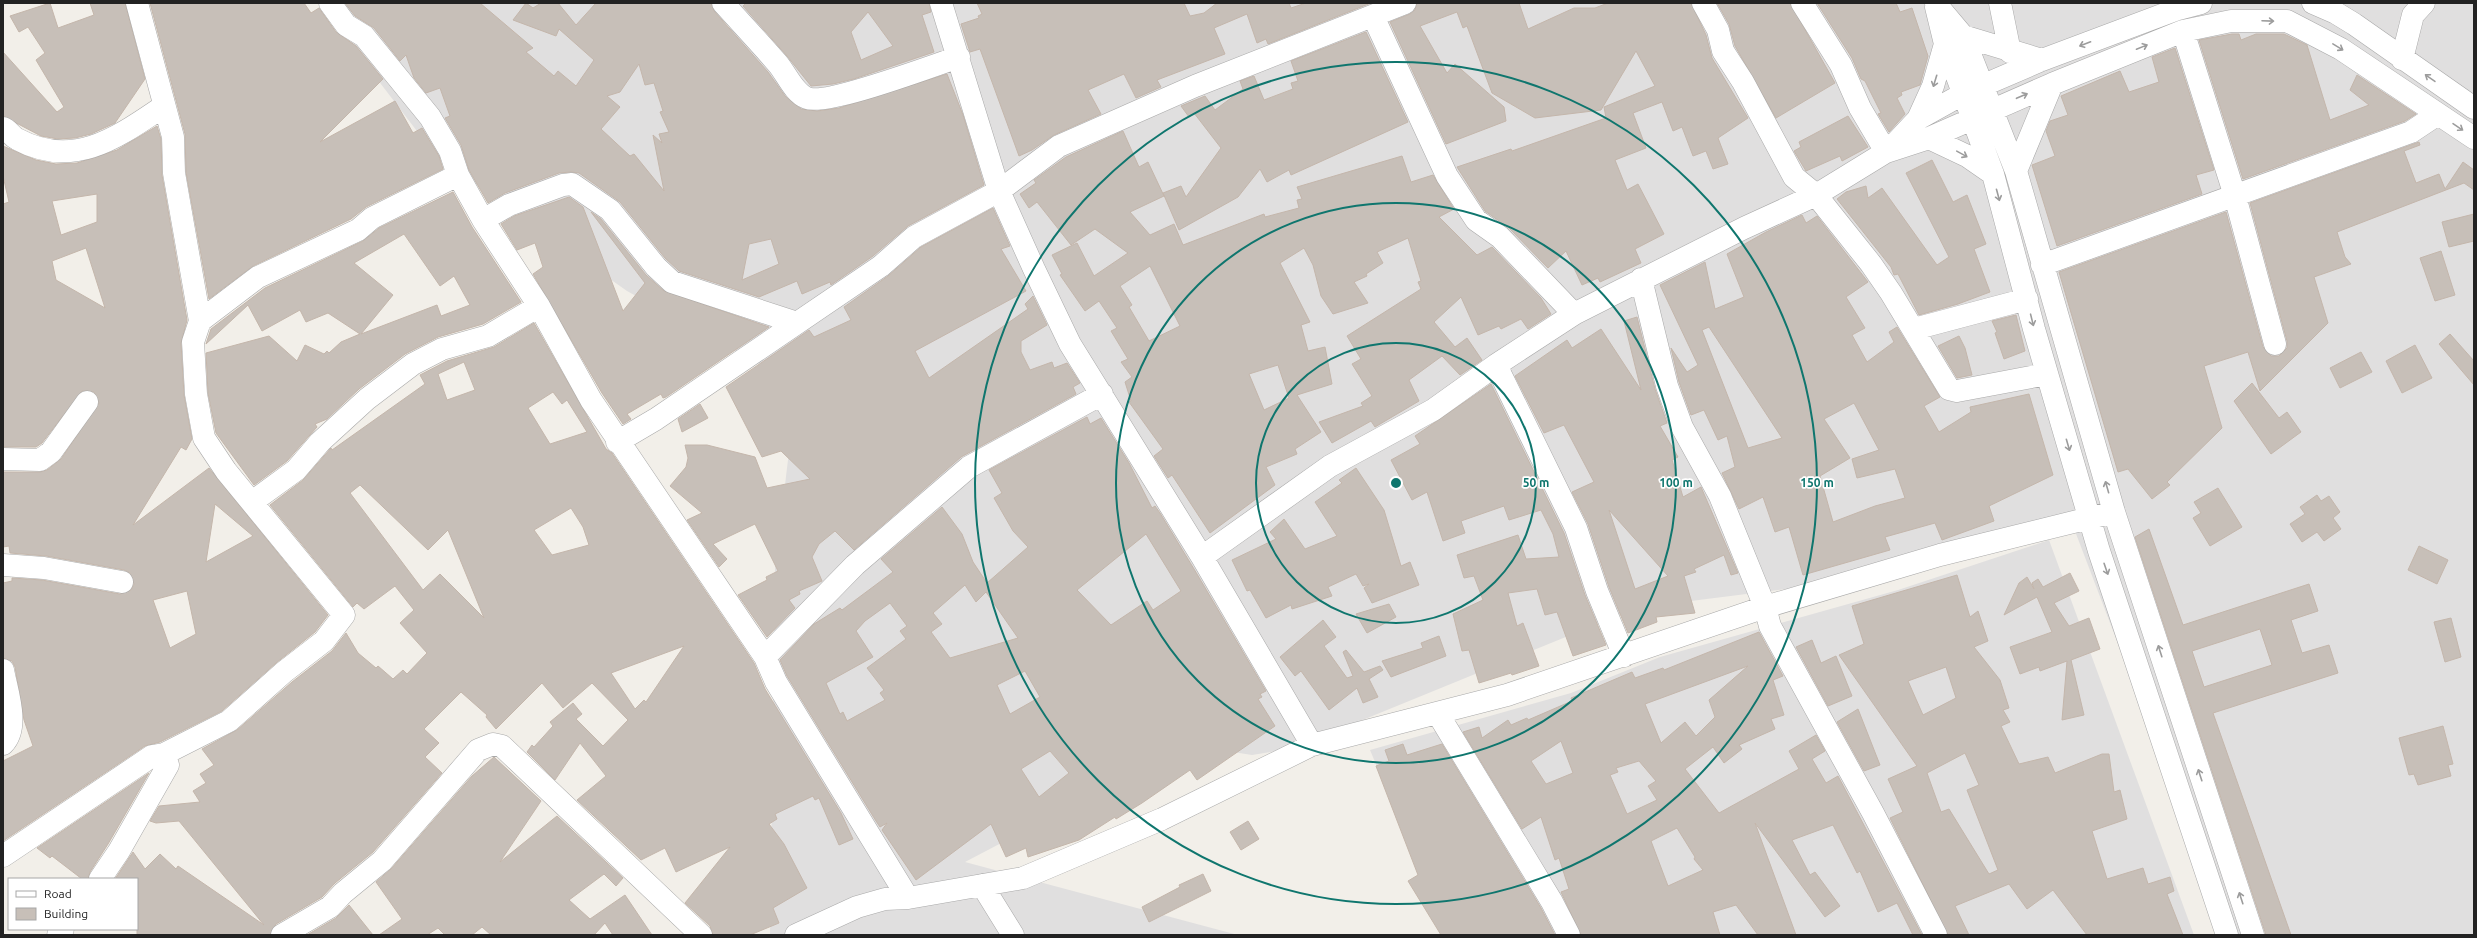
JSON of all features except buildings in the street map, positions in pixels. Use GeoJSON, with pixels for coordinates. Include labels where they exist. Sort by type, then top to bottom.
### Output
{"type":"FeatureCollection","features":[{"type":"Feature","properties":{"kind":"street"},"geometry":{"type":"LineString","coordinates":[[3,856],[152,756],[164,754],[229,721],[284,672],[324,641],[344,615],[226,472],[204,438],[196,394],[193,342],[200,321],[174,172],[173,137],[137,3]]}},
{"type":"Feature","properties":{"kind":"street"},"geometry":{"type":"LineString","coordinates":[[330,3],[346,25],[364,36],[430,117],[450,151],[458,175],[483,220],[539,306],[591,400],[617,442],[765,657],[776,682],[908,898]]}},
{"type":"Feature","properties":{"kind":"street"},"geometry":{"type":"LineString","coordinates":[[723,3],[778,64],[799,94],[809,99],[840,95],[879,85],[959,57]]}},
{"type":"Feature","properties":{"kind":"street"},"geometry":{"type":"LineString","coordinates":[[941,3],[1000,191],[1034,269],[1070,344],[1202,557],[1312,746]]}},
{"type":"Feature","properties":{"kind":"street"},"geometry":{"type":"LineString","coordinates":[[617,442],[656,419],[881,266],[914,238],[1000,191],[1059,146],[1195,86],[1405,3]]}},
{"type":"Feature","properties":{"kind":"street"},"geometry":{"type":"LineString","coordinates":[[1703,3],[1718,30],[1723,52],[1743,82],[1794,177],[1816,195],[1871,264],[1914,329],[1949,389],[1957,391],[2047,374]]}},
{"type":"Feature","properties":{"kind":"street"},"geometry":{"type":"LineString","coordinates":[[1802,3],[1841,65],[1860,108],[1886,152]]}},
{"type":"Feature","properties":{"kind":"street"},"geometry":{"type":"LineString","coordinates":[[2000,3],[2010,52]]}},
{"type":"Feature","properties":{"kind":"street"},"geometry":{"type":"LineString","coordinates":[[1886,152],[1918,119],[1983,84],[2042,60],[2178,9],[2201,3]]}},
{"type":"Feature","properties":{"kind":"street"},"geometry":{"type":"LineString","coordinates":[[2402,59],[2413,15],[2424,3]]}},
{"type":"Feature","properties":{"kind":"street"},"geometry":{"type":"LineString","coordinates":[[1935,4],[1954,40],[1983,84],[1983,113],[1992,174],[2047,374],[2090,518],[2222,933]]}},
{"type":"Feature","properties":{"kind":"street"},"geometry":{"type":"LineString","coordinates":[[2319,4],[2342,17],[2474,108]]}},
{"type":"Feature","properties":{"kind":"street"},"geometry":{"type":"LineString","coordinates":[[1373,16],[1447,176],[1476,220],[1500,237],[1574,314]]}},
{"type":"Feature","properties":{"kind":"street"},"geometry":{"type":"LineString","coordinates":[[1202,557],[1330,466],[1432,410],[1496,365],[1574,314],[1816,195],[1886,152],[1929,138],[1983,113],[2183,31],[2231,21],[2287,21],[2342,49],[2474,138]]}},
{"type":"Feature","properties":{"kind":"street"},"geometry":{"type":"LineString","coordinates":[[2183,31],[2235,196],[2275,344]]}},
{"type":"Feature","properties":{"kind":"street"},"geometry":{"type":"LineString","coordinates":[[1918,119],[1954,40]]}},
{"type":"Feature","properties":{"kind":"street"},"geometry":{"type":"LineString","coordinates":[[1954,40],[2042,60]]}},
{"type":"Feature","properties":{"kind":"street"},"geometry":{"type":"LineString","coordinates":[[1954,40],[1963,94],[1983,113],[2016,171],[2114,512],[2253,935]]}},
{"type":"Feature","properties":{"kind":"street"},"geometry":{"type":"LineString","coordinates":[[2016,171],[2052,84]]}},
{"type":"Feature","properties":{"kind":"street"},"geometry":{"type":"LineString","coordinates":[[3,128],[10,130],[16,139],[49,150],[78,152],[116,138],[164,106]]}},
{"type":"Feature","properties":{"kind":"street"},"geometry":{"type":"LineString","coordinates":[[2042,265],[2411,132],[2438,114]]}},
{"type":"Feature","properties":{"kind":"street"},"geometry":{"type":"LineString","coordinates":[[1929,138],[1967,156],[1992,174]]}},
{"type":"Feature","properties":{"kind":"street"},"geometry":{"type":"LineString","coordinates":[[200,321],[258,277],[358,230],[372,218],[458,175]]}},
{"type":"Feature","properties":{"kind":"street"},"geometry":{"type":"LineString","coordinates":[[483,220],[515,202],[563,185],[572,184],[610,210],[656,267],[672,282],[797,323]]}},
{"type":"Feature","properties":{"kind":"street"},"geometry":{"type":"LineString","coordinates":[[1641,280],[1667,386],[1682,427],[1720,496],[1764,607],[1770,626],[1794,674],[1872,813],[1936,935]]}},
{"type":"Feature","properties":{"kind":"street"},"geometry":{"type":"LineString","coordinates":[[1914,329],[2027,300]]}},
{"type":"Feature","properties":{"kind":"street"},"geometry":{"type":"LineString","coordinates":[[252,502],[296,470],[320,442],[367,399],[413,364],[442,349],[488,336],[539,306]]}},
{"type":"Feature","properties":{"kind":"street"},"geometry":{"type":"LineString","coordinates":[[1496,365],[1576,528],[1597,591],[1624,656]]}},
{"type":"Feature","properties":{"kind":"street"},"geometry":{"type":"LineString","coordinates":[[765,657],[855,565],[969,467],[1102,394]]}},
{"type":"Feature","properties":{"kind":"street"},"geometry":{"type":"LineString","coordinates":[[3,459],[40,460],[51,452],[88,402]]}},
{"type":"Feature","properties":{"kind":"street"},"geometry":{"type":"LineString","coordinates":[[796,935],[858,907],[885,899],[908,898],[1023,878],[1088,852],[1162,819],[1312,746],[1507,695],[1764,607],[1940,556],[2114,512]]}},
{"type":"Feature","properties":{"kind":"street"},"geometry":{"type":"LineString","coordinates":[[3,565],[44,568],[122,582]]}},
{"type":"Feature","properties":{"kind":"street"},"geometry":{"type":"LineString","coordinates":[[3,670],[11,730],[3,744]]}},
{"type":"Feature","properties":{"kind":"street"},"geometry":{"type":"LineString","coordinates":[[1438,714],[1552,902],[1569,935]]}},
{"type":"Feature","properties":{"kind":"street"},"geometry":{"type":"LineString","coordinates":[[282,935],[330,907],[343,893],[382,861],[478,750],[493,744],[502,746],[701,935]]}},
{"type":"Feature","properties":{"kind":"street"},"geometry":{"type":"LineString","coordinates":[[101,878],[120,851],[168,765],[164,754]]}},
{"type":"Feature","properties":{"kind":"street"},"geometry":{"type":"LineString","coordinates":[[982,885],[1013,935]]}},
{"type":"Feature","properties":{"kind":"shaded area"},"geometry":{"type":"Polygon","coordinates":[[[319,3],[717,3],[768,160],[778,164],[721,3],[2474,3],[2474,935],[2229,935],[2070,518],[1841,582],[1683,602],[1627,612],[1294,748],[1252,755],[1188,745],[965,862],[1238,935],[770,935],[775,568],[797,385],[627,291],[436,156],[319,3]]]}},
{"type":"Feature","properties":{"kind":"shaded area"},"geometry":{"type":"Polygon","coordinates":[[[2049,540],[2194,935],[1448,935],[1370,750],[1571,693],[1660,657],[1898,590],[2049,540]]]}}]}
